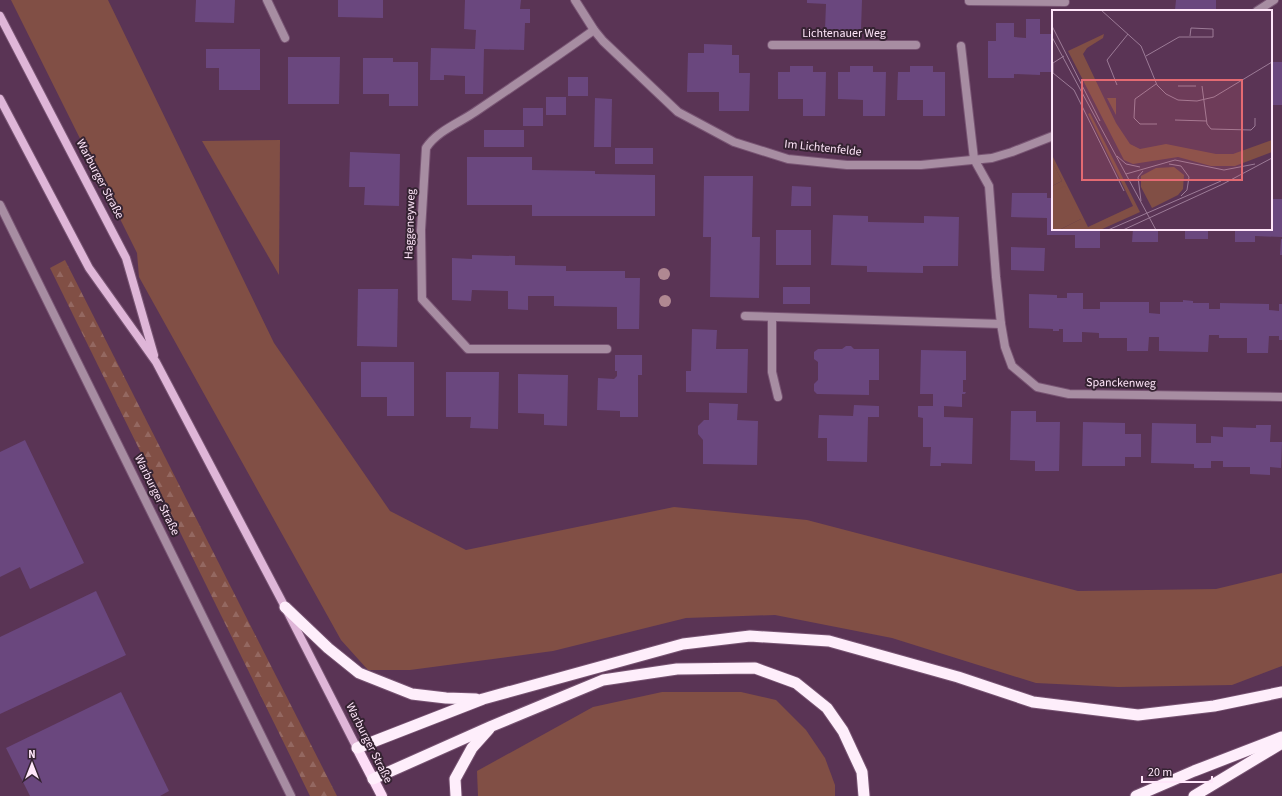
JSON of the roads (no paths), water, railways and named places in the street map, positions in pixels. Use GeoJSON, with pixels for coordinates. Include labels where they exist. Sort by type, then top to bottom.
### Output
{"type":"FeatureCollection","features":[{"type":"Feature","properties":{"kind":"highway"},"geometry":{"type":"LineString","coordinates":[[285,607],[328,648],[359,673],[412,694],[446,698],[483,699]]}},
{"type":"Feature","properties":{"kind":"highway"},"geometry":{"type":"LineString","coordinates":[[358,748],[483,699],[683,644],[750,636],[829,641],[958,677],[1033,702],[1138,715],[1214,706],[1282,692]]}},
{"type":"Feature","properties":{"kind":"highway"},"geometry":{"type":"LineString","coordinates":[[373,779],[492,726],[603,680],[677,669],[756,668],[796,684],[827,708],[843,731],[862,772],[864,796]]}},
{"type":"Feature","properties":{"kind":"highway"},"geometry":{"type":"LineString","coordinates":[[456,796],[455,779],[472,748],[492,726]]}},
{"type":"Feature","properties":{"kind":"highway"},"geometry":{"type":"LineString","coordinates":[[1136,796],[1194,770],[1282,737]]}},
{"type":"Feature","properties":{"kind":"highway"},"geometry":{"type":"LineString","coordinates":[[1194,796],[1282,743]]}},
{"type":"Feature","properties":{"kind":"main road","name":"Warburger Straße"},"geometry":{"type":"LineString","coordinates":[[0,16],[126,258],[156,362]]}},
{"type":"Feature","properties":{"kind":"main road","name":"Warburger Straße"},"geometry":{"type":"LineString","coordinates":[[0,99],[89,268],[156,362],[285,607],[382,796]]}},
{"type":"Feature","properties":{"kind":"street"},"geometry":{"type":"LineString","coordinates":[[267,0],[285,38]]}},
{"type":"Feature","properties":{"kind":"street","name":"Im Lichtenfelde"},"geometry":{"type":"LineString","coordinates":[[575,0],[594,30],[603,40],[678,112],[734,142],[788,158],[847,165],[921,165],[992,158],[1052,136]]}},
{"type":"Feature","properties":{"kind":"street"},"geometry":{"type":"LineString","coordinates":[[1259,10],[1274,0]]}},
{"type":"Feature","properties":{"kind":"street"},"geometry":{"type":"LineString","coordinates":[[969,1],[1065,2]]}},
{"type":"Feature","properties":{"kind":"street","name":"Haggeneyweg"},"geometry":{"type":"LineString","coordinates":[[594,30],[463,120],[431,139],[426,148],[421,230],[422,299],[468,350],[607,350]]}},
{"type":"Feature","properties":{"kind":"street","name":"Lichtenauer Weg"},"geometry":{"type":"LineString","coordinates":[[772,45],[916,45]]}},
{"type":"Feature","properties":{"kind":"street"},"geometry":{"type":"LineString","coordinates":[[961,46],[974,159]]}},
{"type":"Feature","properties":{"kind":"street","name":"Spanckenweg"},"geometry":{"type":"LineString","coordinates":[[974,159],[989,186],[1001,324],[1005,347],[1012,366],[1037,388],[1069,394],[1282,397]]}},
{"type":"Feature","properties":{"kind":"street","name":"Warburger Straße"},"geometry":{"type":"LineString","coordinates":[[0,205],[291,796]]}},
{"type":"Feature","properties":{"kind":"street"},"geometry":{"type":"LineString","coordinates":[[745,316],[1001,324]]}},
{"type":"Feature","properties":{"kind":"street"},"geometry":{"type":"LineString","coordinates":[[772,317],[772,372],[778,397]]}}]}
